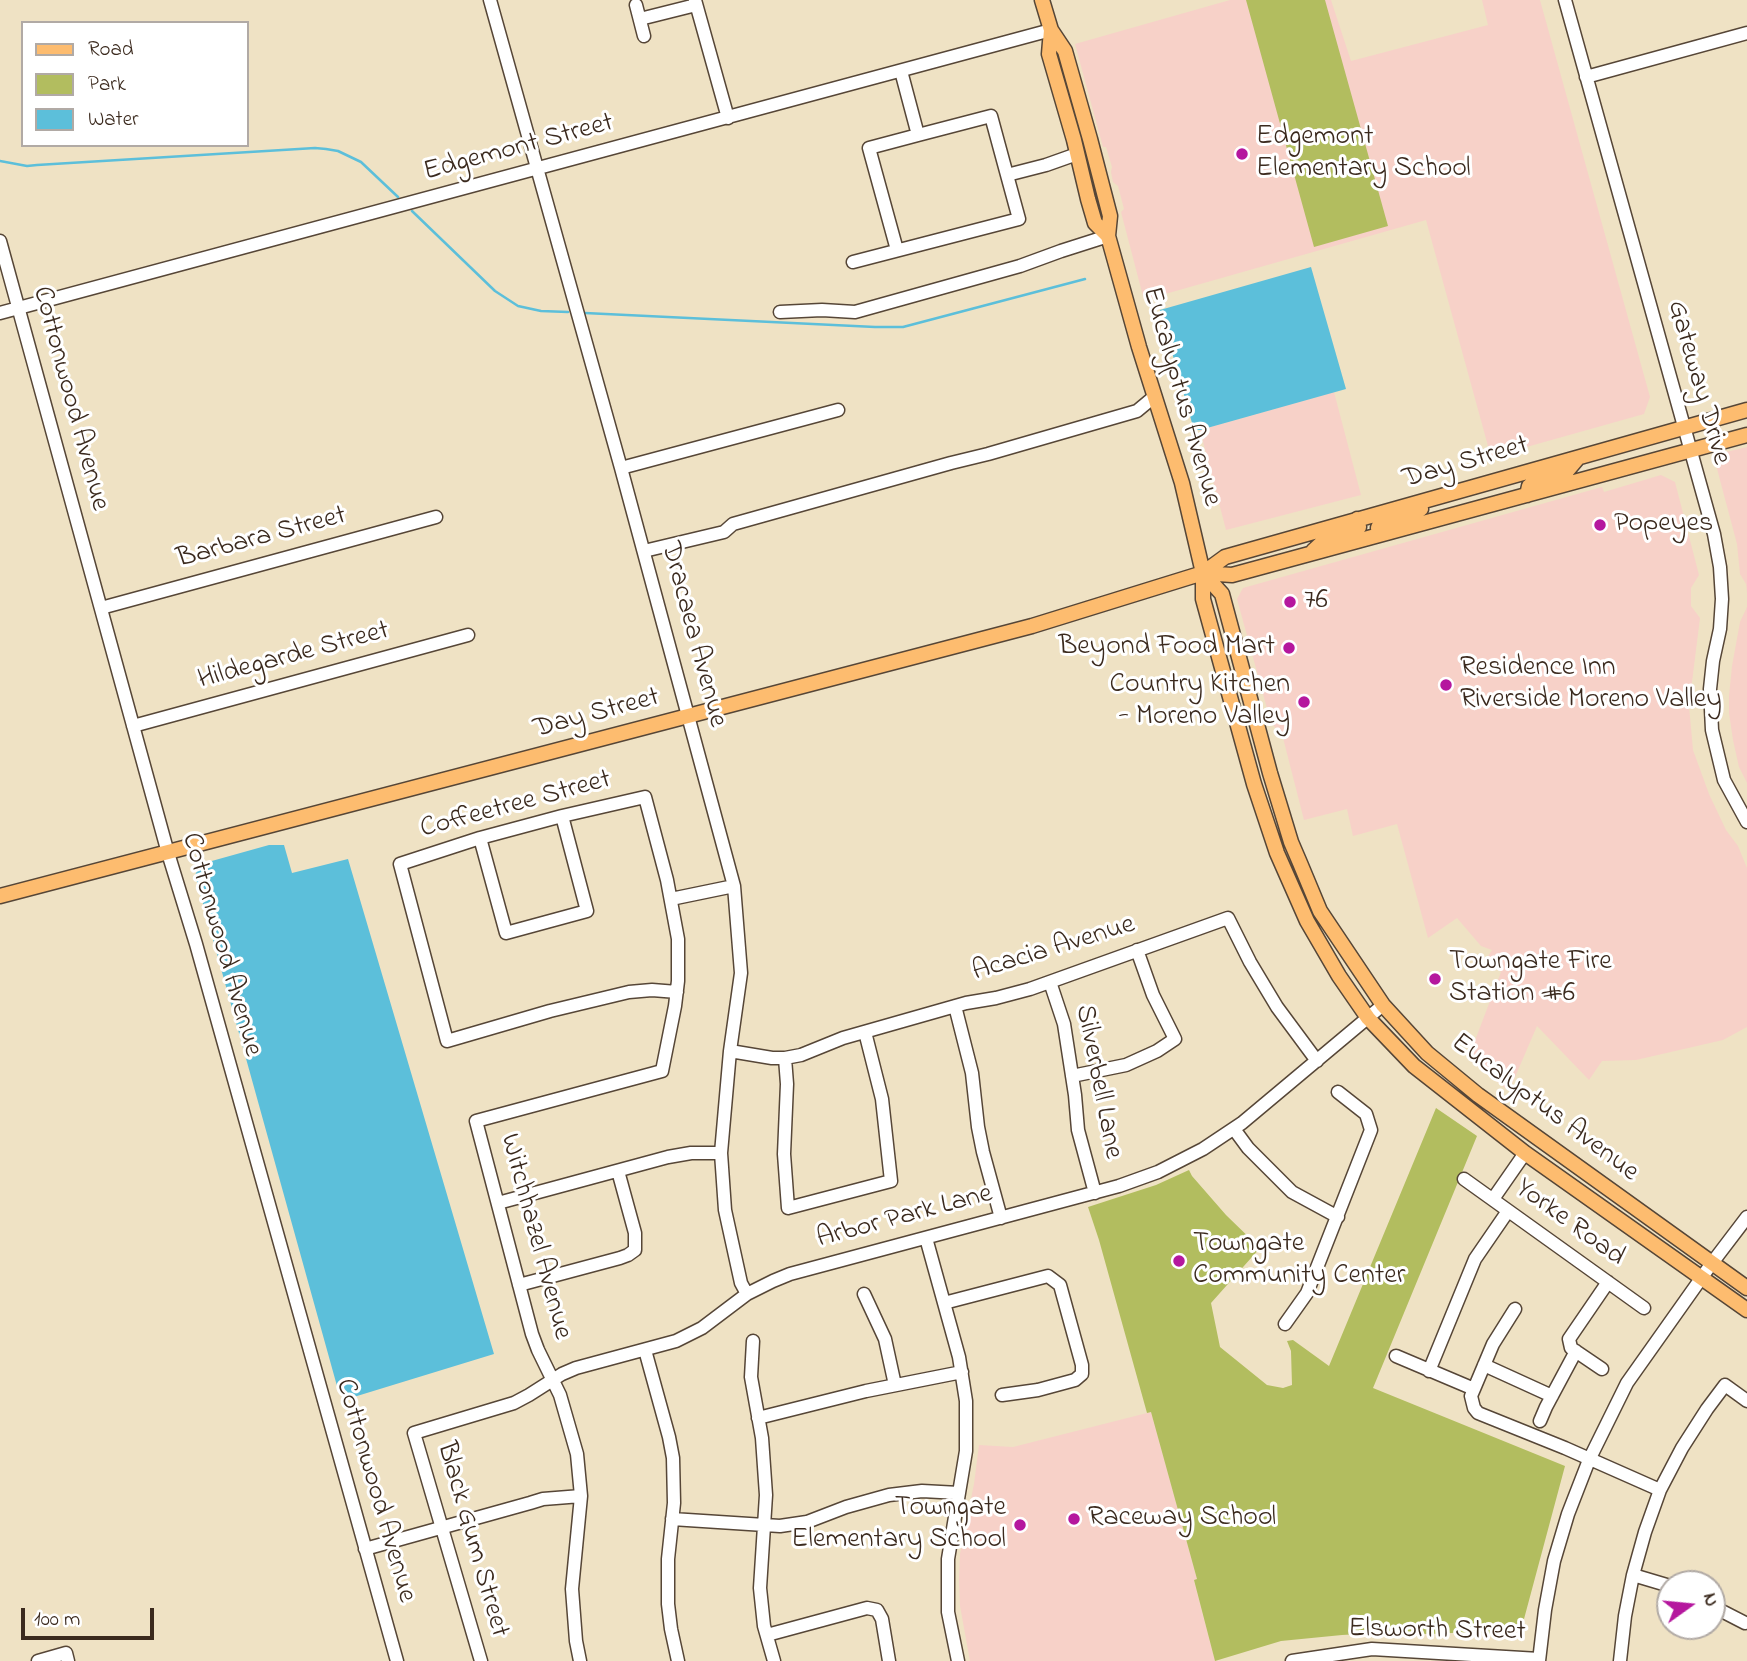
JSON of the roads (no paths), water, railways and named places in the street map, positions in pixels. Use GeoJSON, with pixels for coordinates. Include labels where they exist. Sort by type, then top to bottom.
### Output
{"type":"FeatureCollection","features":[{"type":"Feature","properties":{"kind":"main road","name":"Eucalyptus Avenue"},"geometry":{"type":"LineString","coordinates":[[1042,0],[1051,30],[1065,51],[1090,139],[1110,216],[1108,236],[1182,483],[1203,573],[1203,599],[1248,760],[1277,853],[1307,920],[1339,976],[1368,1018],[1414,1066],[1525,1153],[1747,1310]]}},
{"type":"Feature","properties":{"kind":"main road","name":"Eucalyptus Avenue"},"geometry":{"type":"LineString","coordinates":[[1051,30],[1049,54],[1095,223],[1108,236]]}},
{"type":"Feature","properties":{"kind":"main road","name":"Day Street"},"geometry":{"type":"LineString","coordinates":[[0,896],[1032,626],[1203,573],[1225,557],[1747,410]]}},
{"type":"Feature","properties":{"kind":"main road","name":"Day Street"},"geometry":{"type":"LineString","coordinates":[[1203,573],[1232,575],[1747,435]]}},
{"type":"Feature","properties":{"kind":"main road"},"geometry":{"type":"LineString","coordinates":[[1527,495],[1529,486],[1567,471],[1578,457]]}},
{"type":"Feature","properties":{"kind":"main road"},"geometry":{"type":"LineString","coordinates":[[1379,536],[1380,524],[1414,513],[1440,497]]}},
{"type":"Feature","properties":{"kind":"main road"},"geometry":{"type":"LineString","coordinates":[[1309,554],[1326,539],[1355,531],[1359,527],[1357,519]]}},
{"type":"Feature","properties":{"kind":"main road","name":"Eucalyptus Avenue"},"geometry":{"type":"LineString","coordinates":[[1203,573],[1222,594],[1291,842],[1320,911],[1383,1005],[1427,1053],[1478,1095],[1747,1288]]}},
{"type":"Feature","properties":{"kind":"main road"},"geometry":{"type":"LineString","coordinates":[[1220,659],[1238,692],[1251,735],[1262,741]]}},
{"type":"Feature","properties":{"kind":"main road"},"geometry":{"type":"LineString","coordinates":[[1248,760],[1263,776],[1275,818],[1291,842]]}},
{"type":"Feature","properties":{"kind":"main road"},"geometry":{"type":"LineString","coordinates":[[1458,1101],[1472,1102],[1526,1139],[1541,1141]]}},
{"type":"Feature","properties":{"kind":"main road"},"geometry":{"type":"LineString","coordinates":[[1525,1153],[1538,1149],[1571,1171],[1578,1168]]}},
{"type":"Feature","properties":{"kind":"street","name":"Dracaea Avenue"},"geometry":{"type":"LineString","coordinates":[[490,0],[644,551],[734,886],[741,973],[730,1051],[721,1153],[725,1210],[741,1283],[747,1294]]}},
{"type":"Feature","properties":{"kind":"street","name":"Gateway Drive"},"geometry":{"type":"LineString","coordinates":[[1565,0],[1714,534],[1722,599],[1710,689],[1712,730],[1724,780],[1747,822]]}},
{"type":"Feature","properties":{"kind":"street"},"geometry":{"type":"LineString","coordinates":[[640,19],[696,3],[727,118]]}},
{"type":"Feature","properties":{"kind":"street"},"geometry":{"type":"LineString","coordinates":[[636,5],[644,36]]}},
{"type":"Feature","properties":{"kind":"street","name":"Edgemont Street"},"geometry":{"type":"LineString","coordinates":[[0,313],[1051,30]]}},
{"type":"Feature","properties":{"kind":"street"},"geometry":{"type":"LineString","coordinates":[[1586,77],[1747,33]]}},
{"type":"Feature","properties":{"kind":"street"},"geometry":{"type":"LineString","coordinates":[[901,71],[918,135]]}},
{"type":"Feature","properties":{"kind":"street"},"geometry":{"type":"LineString","coordinates":[[853,262],[1019,219],[991,116],[869,148],[897,250]]}},
{"type":"Feature","properties":{"kind":"street"},"geometry":{"type":"LineString","coordinates":[[1007,175],[1077,154]]}},
{"type":"Feature","properties":{"kind":"street"},"geometry":{"type":"LineString","coordinates":[[780,312],[855,312],[1020,266],[1108,236]]}},
{"type":"Feature","properties":{"kind":"street","name":"Cottonwood Avenue"},"geometry":{"type":"LineString","coordinates":[[0,241],[168,853],[397,1661]]}},
{"type":"Feature","properties":{"kind":"street"},"geometry":{"type":"LineString","coordinates":[[644,551],[724,531],[733,524],[1137,411],[1155,396]]}},
{"type":"Feature","properties":{"kind":"street"},"geometry":{"type":"LineString","coordinates":[[621,468],[838,410]]}},
{"type":"Feature","properties":{"kind":"street","name":"Barbara Street"},"geometry":{"type":"LineString","coordinates":[[101,608],[436,517]]}},
{"type":"Feature","properties":{"kind":"street","name":"Hildegarde Street"},"geometry":{"type":"LineString","coordinates":[[133,726],[468,635]]}},
{"type":"Feature","properties":{"kind":"street","name":"Coffeetree Street"},"geometry":{"type":"LineString","coordinates":[[645,797],[480,838],[400,864],[447,1041],[550,1011],[629,992],[677,992]]}},
{"type":"Feature","properties":{"kind":"street","name":"Witchhazel Avenue"},"geometry":{"type":"LineString","coordinates":[[580,1661],[572,1589],[581,1496],[577,1454],[560,1395],[538,1350],[476,1121],[662,1071],[677,992],[678,939],[671,899],[645,797]]}},
{"type":"Feature","properties":{"kind":"street"},"geometry":{"type":"LineString","coordinates":[[480,838],[506,933],[587,911],[562,816]]}},
{"type":"Feature","properties":{"kind":"street"},"geometry":{"type":"LineString","coordinates":[[671,899],[734,886]]}},
{"type":"Feature","properties":{"kind":"street","name":"Acacia Avenue"},"geometry":{"type":"LineString","coordinates":[[730,1051],[772,1058],[801,1055],[843,1038],[955,1006],[1016,993],[1228,918],[1270,996],[1317,1061]]}},
{"type":"Feature","properties":{"kind":"street"},"geometry":{"type":"LineString","coordinates":[[1072,1076],[1126,1065],[1157,1051],[1175,1039],[1153,995],[1137,950]]}},
{"type":"Feature","properties":{"kind":"street","name":"Silverbell Lane"},"geometry":{"type":"LineString","coordinates":[[1049,982],[1064,1024],[1078,1130],[1095,1193]]}},
{"type":"Feature","properties":{"kind":"street","name":"Arbor Park Lane"},"geometry":{"type":"LineString","coordinates":[[414,1433],[514,1403],[576,1368],[676,1341],[702,1328],[747,1294],[790,1275],[1095,1193],[1158,1172],[1203,1149],[1234,1129],[1383,1005]]}},
{"type":"Feature","properties":{"kind":"street"},"geometry":{"type":"LineString","coordinates":[[955,1006],[972,1073],[983,1152],[1001,1218]]}},
{"type":"Feature","properties":{"kind":"street"},"geometry":{"type":"LineString","coordinates":[[785,1058],[787,1084],[784,1154],[788,1208],[891,1181],[882,1099],[865,1032]]}},
{"type":"Feature","properties":{"kind":"street"},"geometry":{"type":"LineString","coordinates":[[1285,1324],[1307,1293],[1371,1130],[1366,1114],[1338,1092]]}},
{"type":"Feature","properties":{"kind":"street"},"geometry":{"type":"LineString","coordinates":[[1234,1129],[1248,1148],[1292,1192],[1338,1217]]}},
{"type":"Feature","properties":{"kind":"street"},"geometry":{"type":"LineString","coordinates":[[498,1203],[679,1155],[721,1153]]}},
{"type":"Feature","properties":{"kind":"street"},"geometry":{"type":"LineString","coordinates":[[1493,1199],[1525,1153]]}},
{"type":"Feature","properties":{"kind":"street"},"geometry":{"type":"LineString","coordinates":[[519,1286],[620,1258],[635,1250],[635,1233],[618,1171]]}},
{"type":"Feature","properties":{"kind":"street","name":"Yorke Road"},"geometry":{"type":"LineString","coordinates":[[1464,1179],[1644,1308]]}},
{"type":"Feature","properties":{"kind":"street"},"geometry":{"type":"LineString","coordinates":[[1429,1371],[1475,1259],[1508,1211]]}},
{"type":"Feature","properties":{"kind":"street"},"geometry":{"type":"LineString","coordinates":[[1539,1660],[1545,1610],[1568,1514],[1626,1383],[1747,1217]]}},
{"type":"Feature","properties":{"kind":"street"},"geometry":{"type":"LineString","coordinates":[[926,1238],[962,1372],[966,1401],[964,1475],[949,1548],[947,1588],[958,1661]]}},
{"type":"Feature","properties":{"kind":"street"},"geometry":{"type":"LineString","coordinates":[[944,1303],[1048,1276],[1060,1285],[1082,1365],[1082,1374],[1075,1380],[1038,1391],[1002,1395]]}},
{"type":"Feature","properties":{"kind":"street"},"geometry":{"type":"LineString","coordinates":[[1602,1369],[1576,1352],[1569,1345],[1569,1339],[1608,1282]]}},
{"type":"Feature","properties":{"kind":"street"},"geometry":{"type":"LineString","coordinates":[[864,1294],[885,1339],[895,1385]]}},
{"type":"Feature","properties":{"kind":"street"},"geometry":{"type":"LineString","coordinates":[[1515,1308],[1493,1344],[1474,1389],[1471,1402],[1478,1413],[1660,1490]]}},
{"type":"Feature","properties":{"kind":"street"},"geometry":{"type":"LineString","coordinates":[[752,1341],[751,1377],[766,1495],[760,1588],[764,1626],[774,1661]]}},
{"type":"Feature","properties":{"kind":"street"},"geometry":{"type":"LineString","coordinates":[[645,1350],[669,1437],[674,1482],[668,1559],[668,1604],[678,1661]]}},
{"type":"Feature","properties":{"kind":"street"},"geometry":{"type":"LineString","coordinates":[[1540,1421],[1576,1352]]}},
{"type":"Feature","properties":{"kind":"street"},"geometry":{"type":"LineString","coordinates":[[1396,1356],[1474,1389]]}},
{"type":"Feature","properties":{"kind":"street"},"geometry":{"type":"LineString","coordinates":[[1484,1365],[1552,1396]]}},
{"type":"Feature","properties":{"kind":"street"},"geometry":{"type":"LineString","coordinates":[[758,1418],[962,1372]]}},
{"type":"Feature","properties":{"kind":"street"},"geometry":{"type":"LineString","coordinates":[[1620,1661],[1633,1575],[1660,1490],[1682,1448],[1725,1385],[1747,1401]]}},
{"type":"Feature","properties":{"kind":"street","name":"Black Gum Street"},"geometry":{"type":"LineString","coordinates":[[414,1433],[481,1661]]}},
{"type":"Feature","properties":{"kind":"street"},"geometry":{"type":"LineString","coordinates":[[672,1519],[780,1526],[807,1522],[889,1495],[922,1491],[959,1493]]}},
{"type":"Feature","properties":{"kind":"street"},"geometry":{"type":"LineString","coordinates":[[365,1549],[543,1499],[581,1496]]}},
{"type":"Feature","properties":{"kind":"street"},"geometry":{"type":"LineString","coordinates":[[1633,1575],[1656,1582]]}},
{"type":"Feature","properties":{"kind":"street"},"geometry":{"type":"LineString","coordinates":[[766,1635],[867,1608],[877,1610],[882,1619],[889,1661]]}},
{"type":"Feature","properties":{"kind":"street"},"geometry":{"type":"LineString","coordinates":[[1726,1613],[1745,1623]]}},
{"type":"Feature","properties":{"kind":"street","name":"Elsworth Street"},"geometry":{"type":"LineString","coordinates":[[1292,1661],[1372,1649],[1539,1660]]}},
{"type":"Feature","properties":{"kind":"street"},"geometry":{"type":"LineString","coordinates":[[38,1661],[67,1657]]}},
{"type":"Feature","properties":{"kind":"water"},"geometry":{"type":"Polygon","coordinates":[[[1311,267],[1346,389],[1194,430],[1160,310],[1311,267]]]}},
{"type":"Feature","properties":{"kind":"water"},"geometry":{"type":"Polygon","coordinates":[[[269,845],[284,845],[292,873],[348,859],[494,1354],[344,1400],[337,1386],[195,875],[201,864],[269,845]]]}},
{"type":"Feature","properties":{"kind":"waterway"},"geometry":{"type":"LineString","coordinates":[[0,161],[27,166],[315,148],[338,151],[361,162],[398,197]]}},
{"type":"Feature","properties":{"kind":"waterway"},"geometry":{"type":"LineString","coordinates":[[412,211],[495,291],[518,306],[541,311],[568,312]]}},
{"type":"Feature","properties":{"kind":"waterway"},"geometry":{"type":"LineString","coordinates":[[585,313],[903,327],[1085,279]]}},
{"type":"Feature","properties":{"kind":"place","name":"Edgemont Elementary School"},"geometry":{"type":"Point","coordinates":[1242,154]}},
{"type":"Feature","properties":{"kind":"place","name":"Popeyes"},"geometry":{"type":"Point","coordinates":[1600,525]}},
{"type":"Feature","properties":{"kind":"place","name":"76"},"geometry":{"type":"Point","coordinates":[1290,602]}},
{"type":"Feature","properties":{"kind":"place","name":"Beyond Food Mart"},"geometry":{"type":"Point","coordinates":[1289,648]}},
{"type":"Feature","properties":{"kind":"place","name":"Residence Inn Riverside Moreno Valley"},"geometry":{"type":"Point","coordinates":[1446,685]}},
{"type":"Feature","properties":{"kind":"place","name":"Country Kitchen - Moreno Valley"},"geometry":{"type":"Point","coordinates":[1304,702]}},
{"type":"Feature","properties":{"kind":"place","name":"Towngate Fire Station #6"},"geometry":{"type":"Point","coordinates":[1435,979]}},
{"type":"Feature","properties":{"kind":"place","name":"Towngate Community Center"},"geometry":{"type":"Point","coordinates":[1179,1261]}},
{"type":"Feature","properties":{"kind":"place","name":"Raceway School"},"geometry":{"type":"Point","coordinates":[1074,1519]}},
{"type":"Feature","properties":{"kind":"place","name":"Towngate Elementary School"},"geometry":{"type":"Point","coordinates":[1020,1525]}}]}
